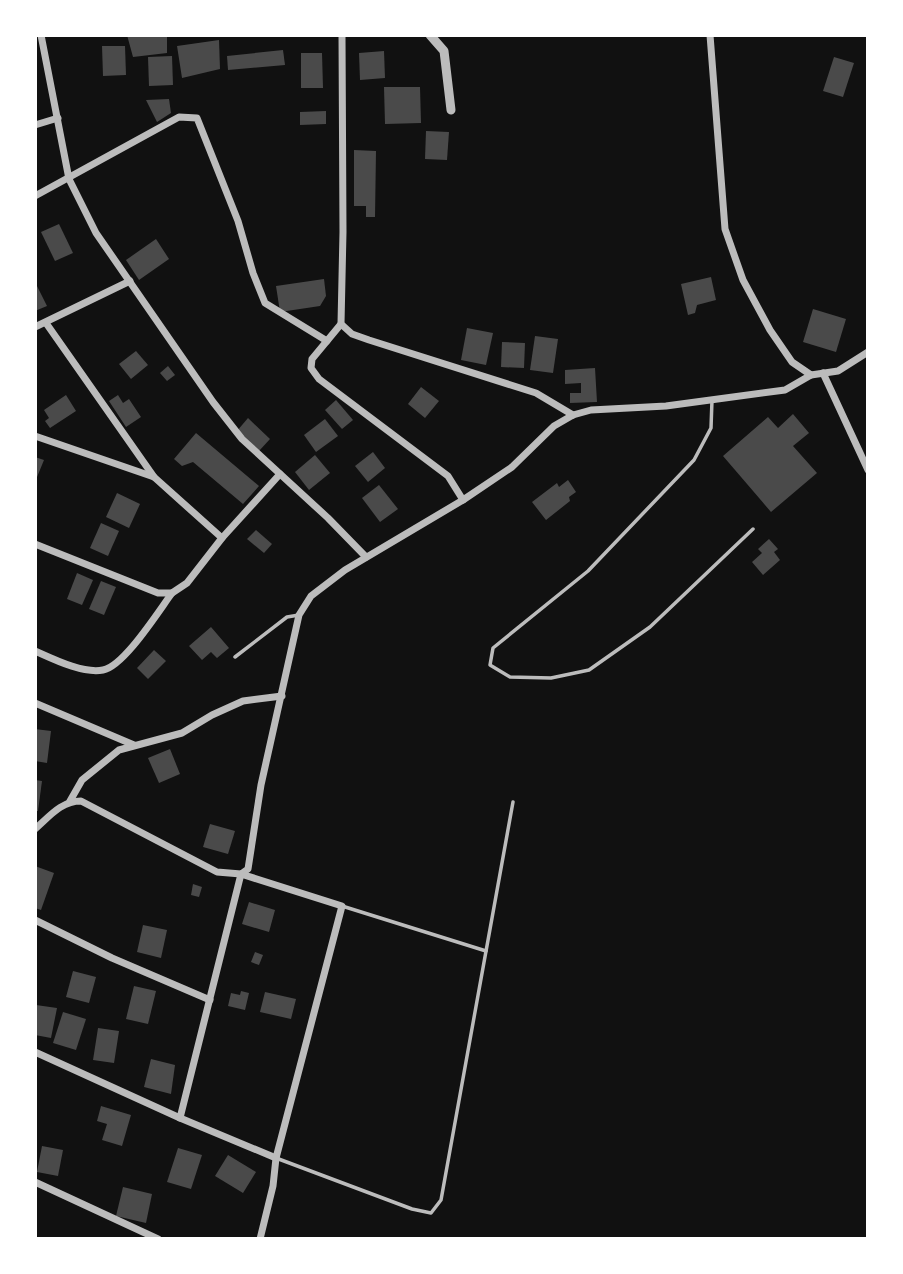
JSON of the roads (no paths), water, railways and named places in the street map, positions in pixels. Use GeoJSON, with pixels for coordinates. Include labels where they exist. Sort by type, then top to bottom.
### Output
{"type":"FeatureCollection","features":[{"type":"Feature","properties":{"kind":"street"},"geometry":{"type":"LineString","coordinates":[[41,35],[69,178],[96,233],[213,402],[242,439],[366,557]]}},
{"type":"Feature","properties":{"kind":"street"},"geometry":{"type":"LineString","coordinates":[[342,35],[341,324],[312,359],[311,368],[319,379],[447,477],[463,500]]}},
{"type":"Feature","properties":{"kind":"street"},"geometry":{"type":"LineString","coordinates":[[430,35],[444,51],[451,110]]}},
{"type":"Feature","properties":{"kind":"street"},"geometry":{"type":"LineString","coordinates":[[710,35],[725,229],[743,280],[770,330],[792,362],[811,375]]}},
{"type":"Feature","properties":{"kind":"street"},"geometry":{"type":"LineString","coordinates":[[35,196],[179,117],[197,118],[238,221],[265,303],[327,341]]}},
{"type":"Feature","properties":{"kind":"street"},"geometry":{"type":"LineString","coordinates":[[35,125],[58,118]]}},
{"type":"Feature","properties":{"kind":"street"},"geometry":{"type":"LineString","coordinates":[[35,327],[130,281]]}},
{"type":"Feature","properties":{"kind":"street"},"geometry":{"type":"LineString","coordinates":[[46,323],[154,477],[222,538]]}},
{"type":"Feature","properties":{"kind":"street"},"geometry":{"type":"LineString","coordinates":[[341,324],[352,334],[369,341],[536,393],[573,415]]}},
{"type":"Feature","properties":{"kind":"street"},"geometry":{"type":"LineString","coordinates":[[180,1118],[241,874],[248,869],[252,856],[261,785],[299,615],[311,596],[366,557],[463,500],[512,467],[554,426],[573,415],[591,410],[666,406],[785,390],[811,375],[838,371],[868,352]]}},
{"type":"Feature","properties":{"kind":"street"},"geometry":{"type":"LineString","coordinates":[[823,373],[868,470]]}},
{"type":"Feature","properties":{"kind":"street"},"geometry":{"type":"LineString","coordinates":[[35,436],[154,477]]}},
{"type":"Feature","properties":{"kind":"street"},"geometry":{"type":"LineString","coordinates":[[35,651],[70,666],[102,670],[118,663],[172,593],[187,583],[222,538],[280,474]]}},
{"type":"Feature","properties":{"kind":"street"},"geometry":{"type":"LineString","coordinates":[[35,544],[158,593],[172,593]]}},
{"type":"Feature","properties":{"kind":"street"},"geometry":{"type":"LineString","coordinates":[[35,830],[55,810],[70,801],[82,780],[119,750],[182,733],[243,701],[282,696]]}},
{"type":"Feature","properties":{"kind":"street"},"geometry":{"type":"LineString","coordinates":[[35,703],[135,745]]}},
{"type":"Feature","properties":{"kind":"street"},"geometry":{"type":"LineString","coordinates":[[70,801],[81,801],[217,872],[241,874],[342,906],[276,1158],[273,1186],[260,1239]]}},
{"type":"Feature","properties":{"kind":"street"},"geometry":{"type":"LineString","coordinates":[[35,920],[112,958],[209,1000]]}},
{"type":"Feature","properties":{"kind":"street"},"geometry":{"type":"LineString","coordinates":[[35,1052],[276,1158]]}},
{"type":"Feature","properties":{"kind":"street"},"geometry":{"type":"LineString","coordinates":[[35,1182],[158,1239]]}},
{"type":"Feature","properties":{"kind":"lane"},"geometry":{"type":"LineString","coordinates":[[712,400],[711,428],[694,460],[588,571],[493,648],[490,664],[510,677],[551,678],[589,670],[650,627],[752,529]]}},
{"type":"Feature","properties":{"kind":"lane"},"geometry":{"type":"LineString","coordinates":[[235,657],[287,617],[299,615]]}},
{"type":"Feature","properties":{"kind":"lane"},"geometry":{"type":"LineString","coordinates":[[276,1158],[412,1209],[431,1213],[441,1200],[513,802]]}},
{"type":"Feature","properties":{"kind":"lane"},"geometry":{"type":"LineString","coordinates":[[342,906],[486,951]]}}]}
